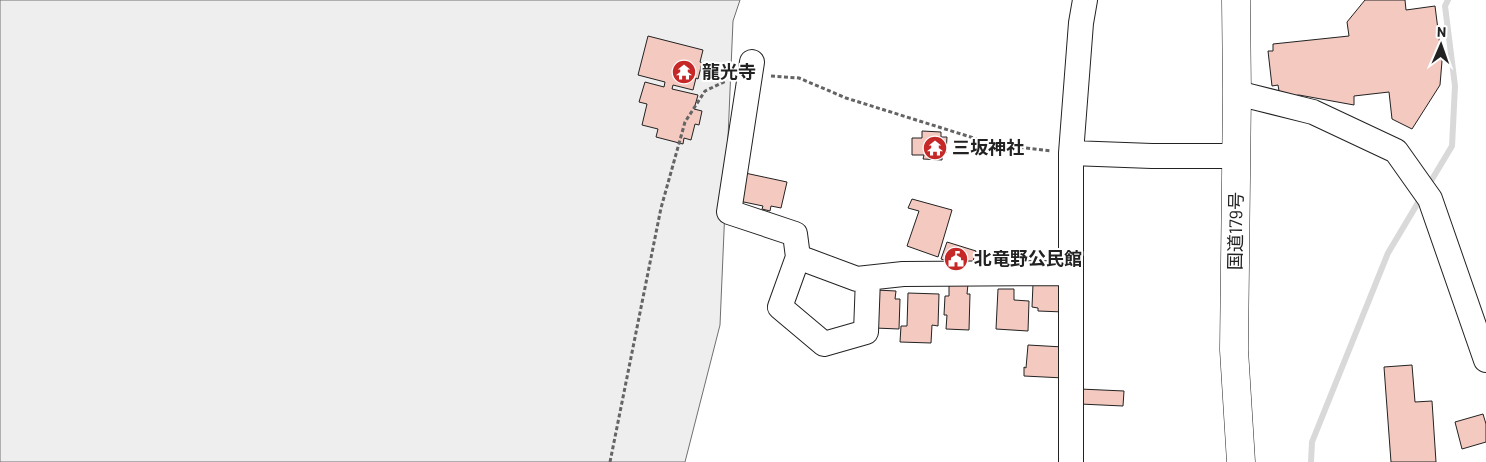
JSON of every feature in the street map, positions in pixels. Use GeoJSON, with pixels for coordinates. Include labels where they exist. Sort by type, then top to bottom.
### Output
{"type":"FeatureCollection","features":[{"type":"Feature","properties":{"kind":"highway","name":"国道179号"},"geometry":{"type":"LineString","coordinates":[[1236,0],[1237,93],[1234,350],[1241,462]]}},
{"type":"Feature","properties":{"kind":"street"},"geometry":{"type":"LineString","coordinates":[[1071,462],[1071,153],[1081,22],[1085,0]]}},
{"type":"Feature","properties":{"kind":"street"},"geometry":{"type":"LineString","coordinates":[[761,69],[729,212],[795,234],[798,257],[780,307],[824,344],[866,332],[868,278]]}},
{"type":"Feature","properties":{"kind":"street"},"geometry":{"type":"LineString","coordinates":[[1237,93],[1313,112],[1396,150],[1430,199],[1486,360]]}},
{"type":"Feature","properties":{"kind":"street"},"geometry":{"type":"LineString","coordinates":[[1071,153],[1152,156],[1236,156]]}},
{"type":"Feature","properties":{"kind":"street"},"geometry":{"type":"LineString","coordinates":[[798,257],[857,279],[903,274],[1071,273]]}},
{"type":"Feature","properties":{"kind":"path"},"geometry":{"type":"LineString","coordinates":[[761,69],[799,78],[846,98],[993,144],[1071,153]]}},
{"type":"Feature","properties":{"kind":"path"},"geometry":{"type":"LineString","coordinates":[[610,462],[661,208],[685,122],[705,91],[732,79]]}},
{"type":"Feature","properties":{"kind":"shaded area"},"geometry":{"type":"Polygon","coordinates":[[[0,0],[740,0],[733,21],[720,325],[685,462],[0,462],[0,0]]]}},
{"type":"Feature","properties":{"kind":"building"},"geometry":{"type":"Polygon","coordinates":[[[1365,0],[1405,0],[1406,10],[1435,6],[1442,61],[1440,85],[1412,129],[1392,119],[1389,92],[1354,96],[1354,105],[1299,95],[1280,97],[1278,85],[1272,86],[1268,51],[1273,51],[1273,44],[1349,36],[1347,22],[1365,0]]]}},
{"type":"Feature","properties":{"kind":"building"},"geometry":{"type":"Polygon","coordinates":[[[648,36],[703,50],[698,79],[696,78],[693,90],[673,85],[672,89],[698,95],[694,109],[702,111],[699,125],[695,124],[691,140],[684,138],[683,144],[656,137],[658,129],[642,125],[647,104],[639,102],[645,82],[664,87],[665,82],[638,75],[648,36]]]}},
{"type":"Feature","properties":{"kind":"building"},"geometry":{"type":"Polygon","coordinates":[[[922,131],[941,132],[941,137],[947,137],[946,153],[942,153],[942,160],[923,159],[924,155],[912,155],[912,138],[922,138],[922,131]]]}},
{"type":"Feature","properties":{"kind":"building"},"geometry":{"type":"Polygon","coordinates":[[[745,173],[787,182],[781,208],[771,206],[770,211],[762,209],[763,206],[739,201],[745,173]]]}},
{"type":"Feature","properties":{"kind":"building"},"geometry":{"type":"Polygon","coordinates":[[[912,199],[952,210],[938,257],[907,246],[919,211],[908,208],[912,199]]]}},
{"type":"Feature","properties":{"kind":"building"},"geometry":{"type":"Polygon","coordinates":[[[947,242],[976,251],[971,268],[941,259],[947,242]]]}},
{"type":"Feature","properties":{"kind":"building"},"geometry":{"type":"Polygon","coordinates":[[[949,283],[968,284],[967,294],[970,294],[969,330],[946,329],[947,315],[944,315],[945,296],[949,296],[949,283]]]}},
{"type":"Feature","properties":{"kind":"building"},"geometry":{"type":"Polygon","coordinates":[[[1033,284],[1065,285],[1064,312],[1038,311],[1038,308],[1032,307],[1033,284]]]}},
{"type":"Feature","properties":{"kind":"building"},"geometry":{"type":"Polygon","coordinates":[[[998,289],[1014,289],[1014,300],[1029,301],[1028,331],[996,329],[998,289]]]}},
{"type":"Feature","properties":{"kind":"building"},"geometry":{"type":"Polygon","coordinates":[[[876,290],[896,291],[895,299],[900,299],[899,329],[875,328],[876,290]]]}},
{"type":"Feature","properties":{"kind":"building"},"geometry":{"type":"Polygon","coordinates":[[[908,293],[939,294],[938,326],[932,325],[931,343],[900,342],[901,326],[907,326],[908,293]]]}},
{"type":"Feature","properties":{"kind":"building"},"geometry":{"type":"Polygon","coordinates":[[[1028,345],[1063,347],[1064,378],[1024,376],[1028,345]]]}},
{"type":"Feature","properties":{"kind":"building"},"geometry":{"type":"Polygon","coordinates":[[[1412,365],[1415,402],[1432,401],[1436,462],[1391,462],[1384,367],[1412,365]]]}},
{"type":"Feature","properties":{"kind":"building"},"geometry":{"type":"Polygon","coordinates":[[[1080,389],[1124,391],[1123,406],[1080,404],[1080,389]]]}},
{"type":"Feature","properties":{"kind":"building"},"geometry":{"type":"Polygon","coordinates":[[[1483,414],[1486,424],[1486,442],[1462,449],[1455,422],[1483,414]]]}},
{"type":"Feature","properties":{"kind":"waterway"},"geometry":{"type":"LineString","coordinates":[[1428,186],[1452,146],[1455,86],[1445,6],[1448,0]]}},
{"type":"Feature","properties":{"kind":"waterway"},"geometry":{"type":"LineString","coordinates":[[1311,462],[1312,442],[1388,253],[1422,196]]}},
{"type":"Feature","properties":{"kind":"place","name":"龍光寺"},"geometry":{"type":"Point","coordinates":[684,72]}},
{"type":"Feature","properties":{"kind":"place","name":"三坂神社"},"geometry":{"type":"Point","coordinates":[935,148]}},
{"type":"Feature","properties":{"kind":"place","name":"北竜野公民館"},"geometry":{"type":"Point","coordinates":[956,259]}}]}
